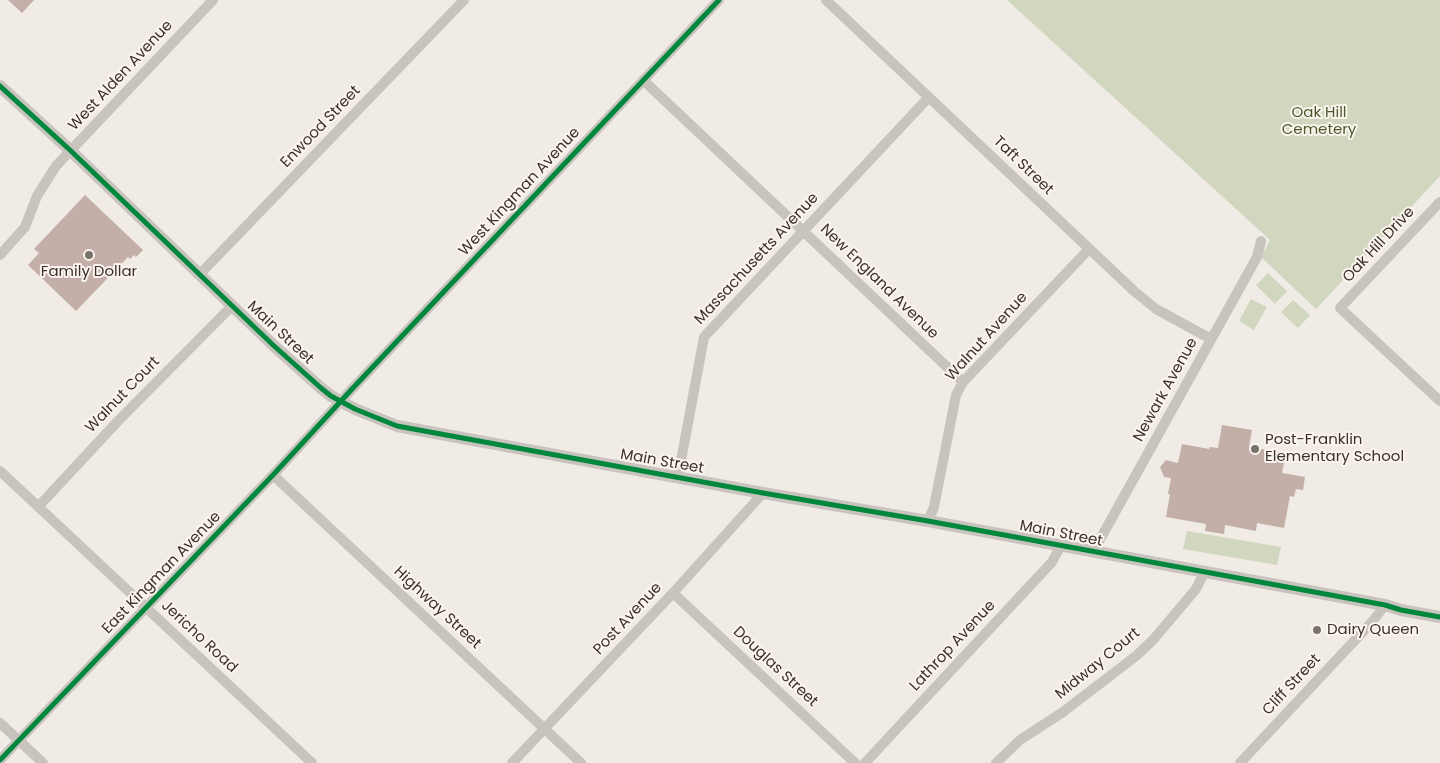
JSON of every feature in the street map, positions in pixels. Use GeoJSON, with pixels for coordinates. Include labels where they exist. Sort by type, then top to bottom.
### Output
{"type":"FeatureCollection","features":[{"type":"Feature","properties":{"kind":"street","name":"West Alden Avenue"},"geometry":{"type":"LineString","coordinates":[[0,255],[25,227],[37,196],[56,166],[213,0]]}},
{"type":"Feature","properties":{"kind":"street","name":"Enwood Street"},"geometry":{"type":"LineString","coordinates":[[200,275],[464,0]]}},
{"type":"Feature","properties":{"kind":"street","name":"West Kingman Avenue"},"geometry":{"type":"LineString","coordinates":[[341,402],[718,0]]}},
{"type":"Feature","properties":{"kind":"street","name":"Taft Street"},"geometry":{"type":"LineString","coordinates":[[826,0],[1134,291],[1156,308],[1211,339]]}},
{"type":"Feature","properties":{"kind":"street","name":"New England Avenue"},"geometry":{"type":"LineString","coordinates":[[643,80],[963,382]]}},
{"type":"Feature","properties":{"kind":"street","name":"Main Street"},"geometry":{"type":"LineString","coordinates":[[0,86],[71,151],[232,306],[331,396],[355,409],[397,426],[763,494],[928,521],[1060,547],[1385,605],[1400,610],[1440,617]]}},
{"type":"Feature","properties":{"kind":"street","name":"Massachusetts Avenue"},"geometry":{"type":"LineString","coordinates":[[678,477],[704,337],[929,97]]}},
{"type":"Feature","properties":{"kind":"street","name":"Oak Hill Drive"},"geometry":{"type":"LineString","coordinates":[[1440,202],[1340,308],[1440,401]]}},
{"type":"Feature","properties":{"kind":"street","name":"Newark Avenue"},"geometry":{"type":"LineString","coordinates":[[1093,552],[1257,257],[1261,241]]}},
{"type":"Feature","properties":{"kind":"street","name":"Walnut Avenue"},"geometry":{"type":"LineString","coordinates":[[928,521],[934,507],[956,395],[963,382],[1089,249]]}},
{"type":"Feature","properties":{"kind":"street","name":"Walnut Court"},"geometry":{"type":"LineString","coordinates":[[38,507],[118,421],[232,306]]}},
{"type":"Feature","properties":{"kind":"street","name":"East Kingman Avenue"},"geometry":{"type":"LineString","coordinates":[[0,760],[341,402]]}},
{"type":"Feature","properties":{"kind":"street","name":"Jericho Road"},"geometry":{"type":"LineString","coordinates":[[0,471],[312,763]]}},
{"type":"Feature","properties":{"kind":"street","name":"Highway Street"},"geometry":{"type":"LineString","coordinates":[[273,475],[581,763]]}},
{"type":"Feature","properties":{"kind":"street","name":"Post Avenue"},"geometry":{"type":"LineString","coordinates":[[512,763],[674,593],[763,494]]}},
{"type":"Feature","properties":{"kind":"street","name":"Lathrop Avenue"},"geometry":{"type":"LineString","coordinates":[[865,763],[1052,562],[1060,547]]}},
{"type":"Feature","properties":{"kind":"street","name":"Midway Court"},"geometry":{"type":"LineString","coordinates":[[996,763],[1020,740],[1063,712],[1136,656],[1153,640],[1196,589],[1204,573]]}},
{"type":"Feature","properties":{"kind":"street","name":"Douglas Street"},"geometry":{"type":"LineString","coordinates":[[674,593],[855,763]]}},
{"type":"Feature","properties":{"kind":"street","name":"Cliff Street"},"geometry":{"type":"LineString","coordinates":[[1240,763],[1372,622],[1385,605]]}},
{"type":"Feature","properties":{"kind":"street"},"geometry":{"type":"LineString","coordinates":[[0,723],[43,763]]}},
{"type":"Feature","properties":{"kind":"green space","name":"Oak Hill Cemetery"},"geometry":{"type":"Polygon","coordinates":[[[1007,0],[1440,0],[1440,176],[1316,309],[1261,257],[1270,240],[1007,0]]]}},
{"type":"Feature","properties":{"kind":"green space"},"geometry":{"type":"Polygon","coordinates":[[[1268,273],[1287,291],[1275,304],[1256,285],[1268,273]]]}},
{"type":"Feature","properties":{"kind":"green space"},"geometry":{"type":"Polygon","coordinates":[[[1251,299],[1267,307],[1254,330],[1239,321],[1251,299]]]}},
{"type":"Feature","properties":{"kind":"green space"},"geometry":{"type":"Polygon","coordinates":[[[1293,300],[1310,315],[1298,328],[1281,312],[1293,300]]]}},
{"type":"Feature","properties":{"kind":"green space"},"geometry":{"type":"Polygon","coordinates":[[[1187,531],[1281,547],[1277,565],[1183,549],[1187,531]]]}},
{"type":"Feature","properties":{"kind":"building"},"geometry":{"type":"Polygon","coordinates":[[[8,0],[34,0],[22,13],[8,0]]]}},
{"type":"Feature","properties":{"kind":"building"},"geometry":{"type":"Polygon","coordinates":[[[85,195],[143,250],[136,257],[134,255],[130,259],[128,257],[76,311],[28,265],[39,253],[34,249],[85,195]]]}},
{"type":"Feature","properties":{"kind":"building"},"geometry":{"type":"Polygon","coordinates":[[[1222,425],[1252,430],[1249,447],[1286,453],[1282,473],[1305,477],[1303,490],[1296,489],[1294,497],[1290,496],[1284,528],[1257,523],[1256,531],[1225,525],[1224,534],[1205,531],[1206,524],[1166,517],[1171,478],[1164,477],[1160,467],[1166,460],[1178,463],[1182,444],[1209,449],[1209,447],[1218,448],[1222,425]]]}},
{"type":"Feature","properties":{"kind":"cycle path"},"geometry":{"type":"LineString","coordinates":[[0,760],[273,475],[719,0]]}},
{"type":"Feature","properties":{"kind":"cycle path"},"geometry":{"type":"LineString","coordinates":[[0,86],[71,151],[273,345],[321,388],[331,396],[355,409],[397,426],[928,521],[1385,605],[1440,617]]}},
{"type":"Feature","properties":{"kind":"place","name":"Family Dollar"},"geometry":{"type":"Point","coordinates":[89,255]}},
{"type":"Feature","properties":{"kind":"place","name":"Post-Franklin Elementary School"},"geometry":{"type":"Point","coordinates":[1255,449]}},
{"type":"Feature","properties":{"kind":"place","name":"Dairy Queen"},"geometry":{"type":"Point","coordinates":[1317,630]}}]}
